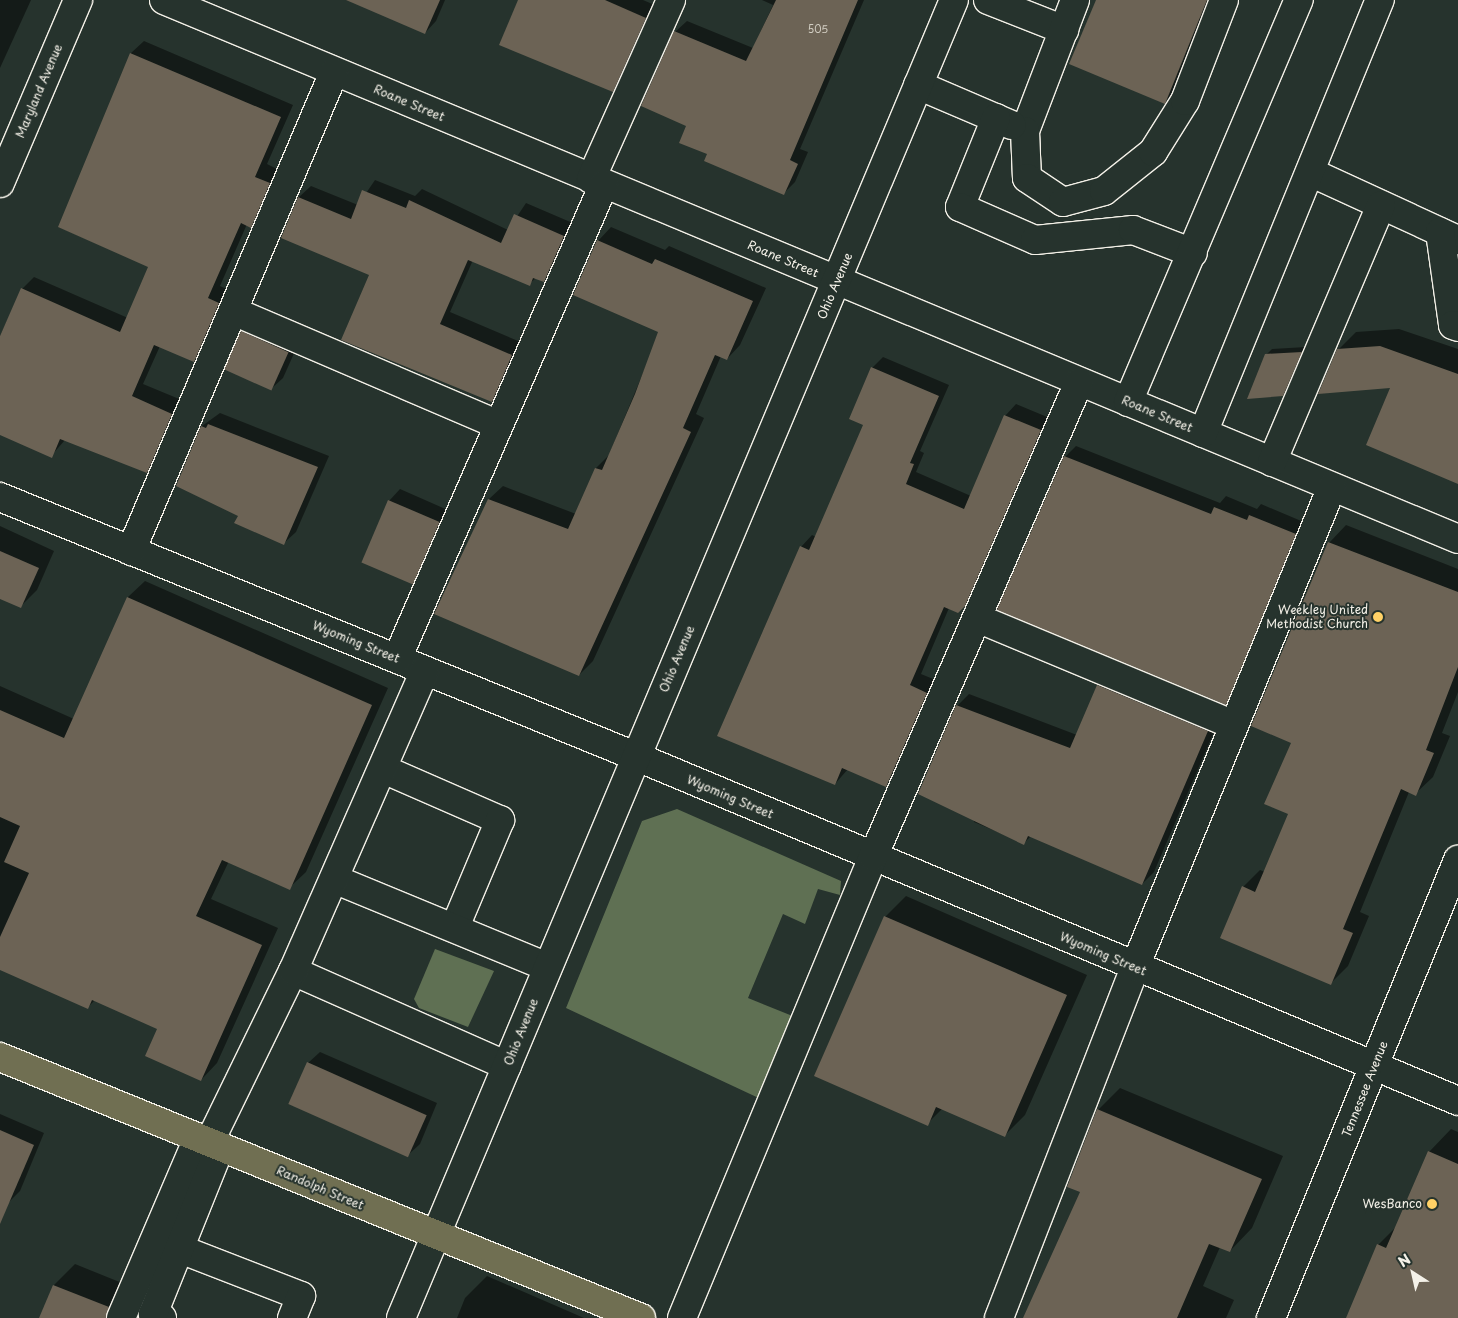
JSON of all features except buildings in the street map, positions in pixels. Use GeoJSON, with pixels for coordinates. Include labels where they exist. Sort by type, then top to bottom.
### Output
{"type":"FeatureCollection","features":[{"type":"Feature","properties":{"kind":"main road","name":"Randolph Street"},"geometry":{"type":"LineString","coordinates":[[0,1057],[641,1318]]}},
{"type":"Feature","properties":{"kind":"street","name":"Maryland Avenue"},"geometry":{"type":"LineString","coordinates":[[0,183],[78,0]]}},
{"type":"Feature","properties":{"kind":"street","name":"Roane Street"},"geometry":{"type":"LineString","coordinates":[[164,0],[836,282],[1458,539]]}},
{"type":"Feature","properties":{"kind":"street"},"geometry":{"type":"LineString","coordinates":[[397,659],[499,425],[671,0]]}},
{"type":"Feature","properties":{"kind":"street","name":"Ohio Avenue"},"geometry":{"type":"LineString","coordinates":[[401,1318],[635,756],[954,0]]}},
{"type":"Feature","properties":{"kind":"street"},"geometry":{"type":"LineString","coordinates":[[988,0],[1064,30]]}},
{"type":"Feature","properties":{"kind":"street"},"geometry":{"type":"LineString","coordinates":[[1076,0],[1025,131],[1027,178],[1063,202],[1104,191],[1153,152],[1180,110],[1224,0]]}},
{"type":"Feature","properties":{"kind":"street"},"geometry":{"type":"LineString","coordinates":[[1128,402],[1193,254],[1299,0]]}},
{"type":"Feature","properties":{"kind":"street"},"geometry":{"type":"LineString","coordinates":[[1202,434],[1380,0]]}},
{"type":"Feature","properties":{"kind":"street"},"geometry":{"type":"LineString","coordinates":[[131,551],[334,72]]}},
{"type":"Feature","properties":{"kind":"street"},"geometry":{"type":"LineString","coordinates":[[918,85],[1025,131]]}},
{"type":"Feature","properties":{"kind":"street"},"geometry":{"type":"LineString","coordinates":[[996,118],[960,207],[1035,240],[1133,230],[1193,254]]}},
{"type":"Feature","properties":{"kind":"street"},"geometry":{"type":"LineString","coordinates":[[1310,172],[1449,236],[1453,325],[1458,327]]}},
{"type":"Feature","properties":{"kind":"street"},"geometry":{"type":"LineString","coordinates":[[1272,462],[1381,205]]}},
{"type":"Feature","properties":{"kind":"street"},"geometry":{"type":"LineString","coordinates":[[233,311],[499,425]]}},
{"type":"Feature","properties":{"kind":"street"},"geometry":{"type":"LineString","coordinates":[[682,1318],[873,857],[1079,382]]}},
{"type":"Feature","properties":{"kind":"street"},"geometry":{"type":"LineString","coordinates":[[999,1318],[1135,967],[1332,487]]}},
{"type":"Feature","properties":{"kind":"street","name":"Wyoming Street"},"geometry":{"type":"LineString","coordinates":[[0,497],[635,756],[1458,1101]]}},
{"type":"Feature","properties":{"kind":"street"},"geometry":{"type":"LineString","coordinates":[[977,618],[1234,725]]}},
{"type":"Feature","properties":{"kind":"street"},"geometry":{"type":"LineString","coordinates":[[121,1318],[293,972],[383,769],[424,671]]}},
{"type":"Feature","properties":{"kind":"street"},"geometry":{"type":"LineString","coordinates":[[383,769],[500,820],[455,927]]}},
{"type":"Feature","properties":{"kind":"street","name":"Tennessee Avenue"},"geometry":{"type":"LineString","coordinates":[[1271,1318],[1458,860]]}},
{"type":"Feature","properties":{"kind":"street"},"geometry":{"type":"LineString","coordinates":[[334,879],[455,927],[547,967]]}},
{"type":"Feature","properties":{"kind":"street"},"geometry":{"type":"LineString","coordinates":[[293,972],[507,1066]]}},
{"type":"Feature","properties":{"kind":"street"},"geometry":{"type":"LineString","coordinates":[[156,1317],[180,1249],[209,1143]]}},
{"type":"Feature","properties":{"kind":"street"},"geometry":{"type":"LineString","coordinates":[[180,1249],[301,1296],[292,1318]]}},
{"type":"Feature","properties":{"kind":"green space"},"geometry":{"type":"Polygon","coordinates":[[[677,809],[841,881],[840,895],[818,889],[805,924],[783,914],[748,998],[795,1017],[765,1101],[566,1008],[642,821],[677,809]]]}},
{"type":"Feature","properties":{"kind":"green space"},"geometry":{"type":"Polygon","coordinates":[[[435,949],[494,971],[468,1027],[419,1008],[414,999],[435,949]]]}},
{"type":"Feature","properties":{"kind":"place","name":"Weekley United Methodist Church"},"geometry":{"type":"Point","coordinates":[1378,617]}},
{"type":"Feature","properties":{"kind":"place","name":"WesBanco"},"geometry":{"type":"Point","coordinates":[1432,1204]}}]}
